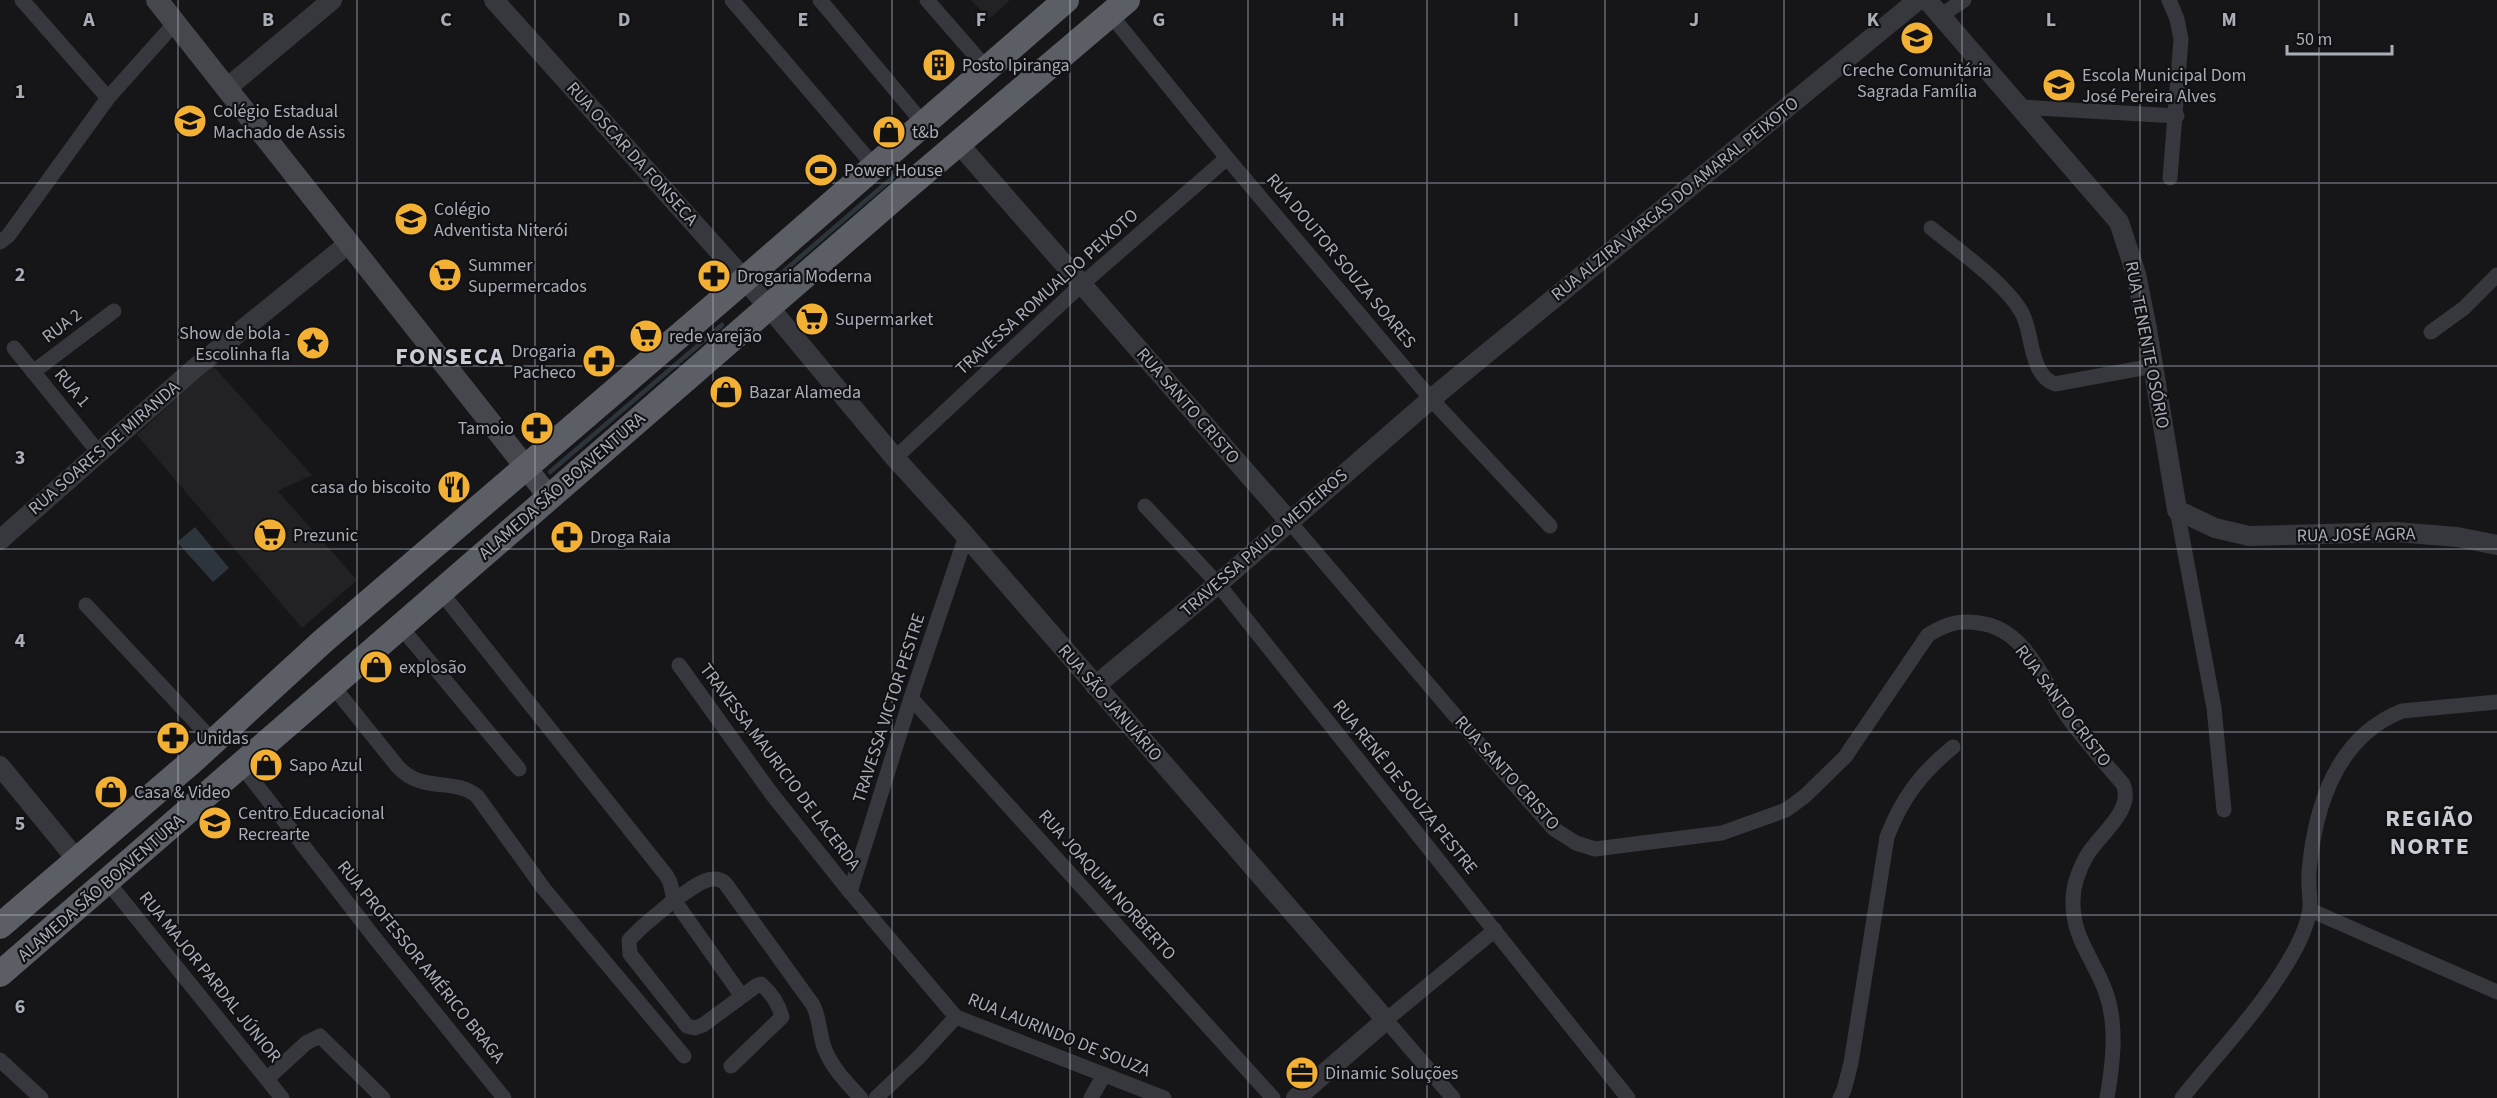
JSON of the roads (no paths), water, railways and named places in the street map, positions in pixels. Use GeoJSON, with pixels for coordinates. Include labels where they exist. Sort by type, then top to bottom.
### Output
{"type":"FeatureCollection","features":[{"type":"Feature","properties":{"kind":"highway","name":"ALAMEDA SÃO BOAVENTURA"},"geometry":{"type":"LineString","coordinates":[[0,926],[214,742],[316,648],[987,69],[1058,3]]}},
{"type":"Feature","properties":{"kind":"highway","name":"ALAMEDA SÃO BOAVENTURA"},"geometry":{"type":"LineString","coordinates":[[0,974],[440,591],[1119,7]]}},
{"type":"Feature","properties":{"kind":"main road"},"geometry":{"type":"LineString","coordinates":[[157,0],[550,498]]}},
{"type":"Feature","properties":{"kind":"street"},"geometry":{"type":"LineString","coordinates":[[21,0],[108,98]]}},
{"type":"Feature","properties":{"kind":"street"},"geometry":{"type":"LineString","coordinates":[[227,88],[332,0]]}},
{"type":"Feature","properties":{"kind":"street","name":"RUA OSCAR DA FONSECA"},"geometry":{"type":"LineString","coordinates":[[494,0],[769,307]]}},
{"type":"Feature","properties":{"kind":"street"},"geometry":{"type":"LineString","coordinates":[[732,0],[874,166]]}},
{"type":"Feature","properties":{"kind":"street"},"geometry":{"type":"LineString","coordinates":[[820,0],[923,123]]}},
{"type":"Feature","properties":{"kind":"street"},"geometry":{"type":"LineString","coordinates":[[927,0],[987,69]]}},
{"type":"Feature","properties":{"kind":"street","name":"RUA ALZIRA VARGAS DO AMARAL PEIXOTO"},"geometry":{"type":"LineString","coordinates":[[1431,399],[1918,0]]}},
{"type":"Feature","properties":{"kind":"street","name":"RUA TENENTE OSÓRIO"},"geometry":{"type":"LineString","coordinates":[[1928,0],[2119,222],[2136,274],[2153,366],[2214,708],[2224,810]]}},
{"type":"Feature","properties":{"kind":"street"},"geometry":{"type":"LineString","coordinates":[[1940,16],[1964,0]]}},
{"type":"Feature","properties":{"kind":"street"},"geometry":{"type":"LineString","coordinates":[[2169,0],[2177,19],[2181,39],[2177,116],[2170,178]]}},
{"type":"Feature","properties":{"kind":"street","name":"RUA DOUTOR SOUZA SOARES"},"geometry":{"type":"LineString","coordinates":[[1119,7],[1227,158],[1431,399],[1550,526]]}},
{"type":"Feature","properties":{"kind":"street"},"geometry":{"type":"LineString","coordinates":[[0,242],[8,236],[108,98],[175,23]]}},
{"type":"Feature","properties":{"kind":"street"},"geometry":{"type":"LineString","coordinates":[[2019,107],[2177,116]]}},
{"type":"Feature","properties":{"kind":"street","name":"RUA SANTO CRISTO"},"geometry":{"type":"LineString","coordinates":[[959,144],[1493,760],[1554,828],[1576,843],[1595,849],[1722,833],[1786,810],[1805,796],[1845,758],[1928,635],[1946,624],[1964,621],[1991,624],[2008,634],[2025,650],[2067,716],[2123,784],[2127,793],[2124,805],[2086,856],[2076,878],[2073,901],[2078,937],[2105,990],[2113,1020],[2112,1069],[2106,1098]]}},
{"type":"Feature","properties":{"kind":"street","name":"TRAVESSA ROMUALDO PEIXOTO"},"geometry":{"type":"LineString","coordinates":[[895,458],[1081,285],[1227,158]]}},
{"type":"Feature","properties":{"kind":"street"},"geometry":{"type":"LineString","coordinates":[[1931,228],[2002,288],[2015,303],[2023,315],[2040,372],[2049,382],[2055,384],[2153,366]]}},
{"type":"Feature","properties":{"kind":"street","name":"RUA SOARES DE MIRANDA"},"geometry":{"type":"LineString","coordinates":[[0,540],[194,369],[348,244]]}},
{"type":"Feature","properties":{"kind":"street"},"geometry":{"type":"LineString","coordinates":[[2431,332],[2464,308],[2497,275]]}},
{"type":"Feature","properties":{"kind":"street","name":"RUA SÃO JANUÁRIO"},"geometry":{"type":"LineString","coordinates":[[769,307],[895,458],[966,536],[1453,1098]]}},
{"type":"Feature","properties":{"kind":"street","name":"RUA 2"},"geometry":{"type":"LineString","coordinates":[[33,372],[114,311]]}},
{"type":"Feature","properties":{"kind":"street","name":"RUA 1"},"geometry":{"type":"LineString","coordinates":[[14,348],[99,453]]}},
{"type":"Feature","properties":{"kind":"street","name":"TRAVESSA PAULO MEDEIROS"},"geometry":{"type":"LineString","coordinates":[[1095,686],[1218,584],[1431,399]]}},
{"type":"Feature","properties":{"kind":"street","name":"RUA RENÊ DE SOUZA PESTRE"},"geometry":{"type":"LineString","coordinates":[[1145,506],[1218,584],[1495,930],[1602,1069],[1628,1098]]}},
{"type":"Feature","properties":{"kind":"street","name":"RUA JOSÉ AGRA"},"geometry":{"type":"LineString","coordinates":[[2177,510],[2215,528],[2249,536],[2396,532],[2457,537],[2497,545]]}},
{"type":"Feature","properties":{"kind":"street","name":"TRAVESSA VICTOR PESTRE"},"geometry":{"type":"LineString","coordinates":[[850,892],[911,698],[966,536]]}},
{"type":"Feature","properties":{"kind":"street"},"geometry":{"type":"LineString","coordinates":[[440,591],[666,875],[674,900],[741,995]]}},
{"type":"Feature","properties":{"kind":"street"},"geometry":{"type":"LineString","coordinates":[[86,605],[214,742]]}},
{"type":"Feature","properties":{"kind":"street"},"geometry":{"type":"LineString","coordinates":[[400,626],[519,770]]}},
{"type":"Feature","properties":{"kind":"street","name":"TRAVESSA MAURICIO DE LACERDA"},"geometry":{"type":"LineString","coordinates":[[680,665],[771,793],[850,892]]}},
{"type":"Feature","properties":{"kind":"street"},"geometry":{"type":"LineString","coordinates":[[332,685],[398,767],[408,776],[423,783],[465,789],[477,796],[544,889],[684,1056]]}},
{"type":"Feature","properties":{"kind":"street","name":"RUA JOAQUIM NORBERTO"},"geometry":{"type":"LineString","coordinates":[[911,698],[1273,1098]]}},
{"type":"Feature","properties":{"kind":"street"},"geometry":{"type":"LineString","coordinates":[[2182,1098],[2237,1034],[2278,979],[2298,944],[2310,910],[2309,873],[2315,831],[2328,784],[2340,760],[2351,747],[2388,717],[2402,711],[2497,702]]}},
{"type":"Feature","properties":{"kind":"street"},"geometry":{"type":"LineString","coordinates":[[1840,1098],[1851,1063],[1887,837],[1898,808],[1918,780],[1953,747]]}},
{"type":"Feature","properties":{"kind":"street","name":"RUA PROFESSOR AMÉRICO BRAGA"},"geometry":{"type":"LineString","coordinates":[[241,765],[374,937],[504,1098]]}},
{"type":"Feature","properties":{"kind":"street"},"geometry":{"type":"LineString","coordinates":[[0,766],[77,860]]}},
{"type":"Feature","properties":{"kind":"street"},"geometry":{"type":"LineString","coordinates":[[732,1066],[782,1017],[780,1007],[761,984],[741,995],[703,1025],[695,1028],[687,1026],[630,954],[629,940],[674,900],[705,880],[717,878],[725,883],[813,1005],[825,1050],[837,1071],[861,1098]]}},
{"type":"Feature","properties":{"kind":"street","name":"RUA MAJOR PARDAL JÚNIOR"},"geometry":{"type":"LineString","coordinates":[[107,881],[282,1098]]}},
{"type":"Feature","properties":{"kind":"street","name":"RUA LAURINDO DE SOUZA"},"geometry":{"type":"LineString","coordinates":[[850,892],[956,1017],[1164,1098]]}},
{"type":"Feature","properties":{"kind":"street"},"geometry":{"type":"LineString","coordinates":[[2310,910],[2497,992]]}},
{"type":"Feature","properties":{"kind":"street"},"geometry":{"type":"LineString","coordinates":[[1296,1098],[1495,930]]}},
{"type":"Feature","properties":{"kind":"street"},"geometry":{"type":"LineString","coordinates":[[876,1098],[956,1017]]}},
{"type":"Feature","properties":{"kind":"street"},"geometry":{"type":"LineString","coordinates":[[267,1079],[306,1043],[320,1036],[383,1098]]}},
{"type":"Feature","properties":{"kind":"street"},"geometry":{"type":"LineString","coordinates":[[0,1060],[41,1098]]}},
{"type":"Feature","properties":{"kind":"street"},"geometry":{"type":"LineString","coordinates":[[1091,1098],[1104,1075]]}},
{"type":"Feature","properties":{"kind":"waterway"},"geometry":{"type":"LineString","coordinates":[[770,283],[906,166]]}},
{"type":"Feature","properties":{"kind":"waterway"},"geometry":{"type":"LineString","coordinates":[[550,472],[722,325]]}},
{"type":"Feature","properties":{"kind":"place","name":"Creche Comunitária Sagrada Família"},"geometry":{"type":"Point","coordinates":[1917,38]}},
{"type":"Feature","properties":{"kind":"place","name":"Posto Ipiranga"},"geometry":{"type":"Point","coordinates":[939,65]}},
{"type":"Feature","properties":{"kind":"place","name":"Escola Municipal Dom José Pereira Alves"},"geometry":{"type":"Point","coordinates":[2059,85]}},
{"type":"Feature","properties":{"kind":"place","name":"Colégio Estadual Machado de Assis"},"geometry":{"type":"Point","coordinates":[190,121]}},
{"type":"Feature","properties":{"kind":"place","name":"t&b"},"geometry":{"type":"Point","coordinates":[889,132]}},
{"type":"Feature","properties":{"kind":"place","name":"Power House"},"geometry":{"type":"Point","coordinates":[821,170]}},
{"type":"Feature","properties":{"kind":"place","name":"Colégio Adventista Niterói"},"geometry":{"type":"Point","coordinates":[411,219]}},
{"type":"Feature","properties":{"kind":"place","name":"Summer Supermercados"},"geometry":{"type":"Point","coordinates":[445,275]}},
{"type":"Feature","properties":{"kind":"place","name":"Drogaria Moderna"},"geometry":{"type":"Point","coordinates":[714,276]}},
{"type":"Feature","properties":{"kind":"place","name":"Supermarket"},"geometry":{"type":"Point","coordinates":[812,319]}},
{"type":"Feature","properties":{"kind":"place","name":"rede varejão"},"geometry":{"type":"Point","coordinates":[646,336]}},
{"type":"Feature","properties":{"kind":"place","name":"Show de bola - Escolinha fla"},"geometry":{"type":"Point","coordinates":[313,343]}},
{"type":"Feature","properties":{"kind":"place","name":"Drogaria Pacheco"},"geometry":{"type":"Point","coordinates":[599,361]}},
{"type":"Feature","properties":{"kind":"place","name":"Bazar Alameda"},"geometry":{"type":"Point","coordinates":[726,392]}},
{"type":"Feature","properties":{"kind":"place","name":"Tamoio"},"geometry":{"type":"Point","coordinates":[537,428]}},
{"type":"Feature","properties":{"kind":"place","name":"casa do biscoito"},"geometry":{"type":"Point","coordinates":[454,487]}},
{"type":"Feature","properties":{"kind":"place","name":"Prezunic"},"geometry":{"type":"Point","coordinates":[270,535]}},
{"type":"Feature","properties":{"kind":"place","name":"Droga Raia"},"geometry":{"type":"Point","coordinates":[567,537]}},
{"type":"Feature","properties":{"kind":"place","name":"explosão"},"geometry":{"type":"Point","coordinates":[376,667]}},
{"type":"Feature","properties":{"kind":"place","name":"Unidas"},"geometry":{"type":"Point","coordinates":[173,738]}},
{"type":"Feature","properties":{"kind":"place","name":"Sapo Azul"},"geometry":{"type":"Point","coordinates":[266,765]}},
{"type":"Feature","properties":{"kind":"place","name":"Casa & Video"},"geometry":{"type":"Point","coordinates":[111,792]}},
{"type":"Feature","properties":{"kind":"place","name":"Centro Educacional Recrearte"},"geometry":{"type":"Point","coordinates":[215,823]}},
{"type":"Feature","properties":{"kind":"place","name":"Dinamic Soluções"},"geometry":{"type":"Point","coordinates":[1302,1073]}},
{"type":"Feature","properties":{"kind":"district","name":"FONSECA"},"geometry":{"type":"Point","coordinates":[450,356]}},
{"type":"Feature","properties":{"kind":"district","name":"REGIÃO NORTE"},"geometry":{"type":"Point","coordinates":[2430,832]}}]}
